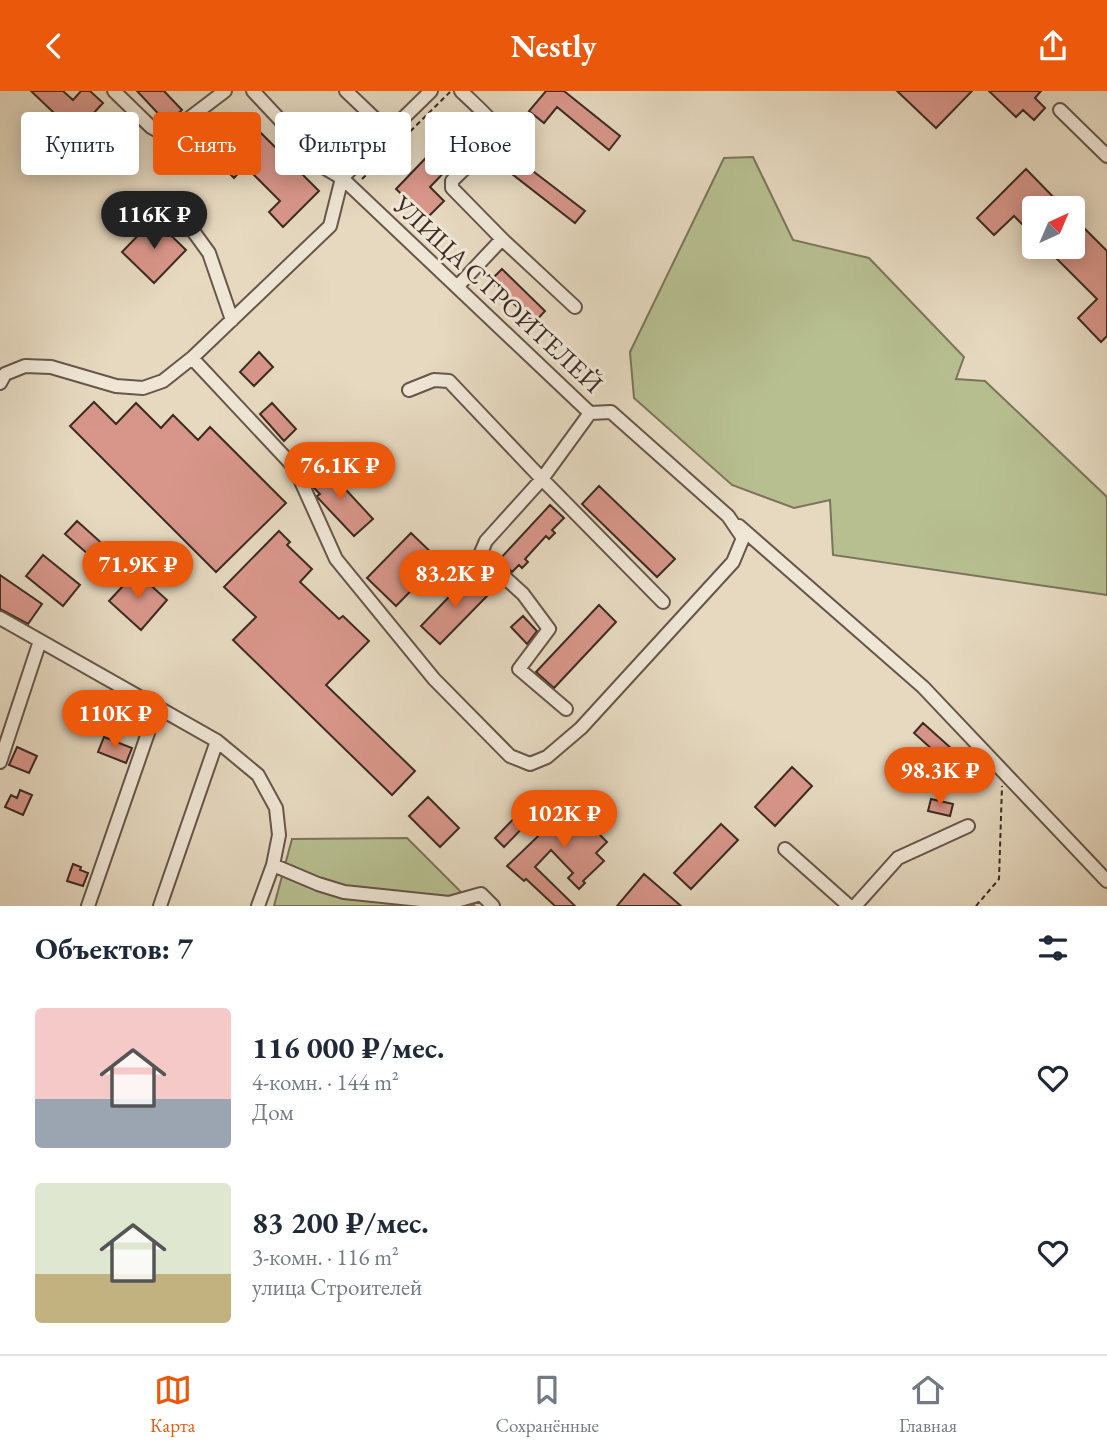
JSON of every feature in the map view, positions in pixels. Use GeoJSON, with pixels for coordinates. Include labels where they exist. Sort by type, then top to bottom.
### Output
{"type":"FeatureCollection","features":[{"type":"Feature","properties":{"kind":"street"},"geometry":{"type":"LineString","coordinates":[[114,91],[151,127],[160,132],[171,132],[225,91]]}},
{"type":"Feature","properties":{"kind":"street","name":"УЛИЦА СТРОИТЕЛЕЙ"},"geometry":{"type":"LineString","coordinates":[[192,358],[295,468],[337,559],[434,678],[510,756],[530,764],[547,757],[581,728],[733,562],[743,538],[728,516],[611,412],[590,413],[353,188],[325,168],[253,91]]}},
{"type":"Feature","properties":{"kind":"street"},"geometry":{"type":"LineString","coordinates":[[346,91],[368,112]]}},
{"type":"Feature","properties":{"kind":"street"},"geometry":{"type":"LineString","coordinates":[[408,112],[430,91]]}},
{"type":"Feature","properties":{"kind":"street"},"geometry":{"type":"LineString","coordinates":[[461,91],[493,123],[494,133],[452,181],[452,188],[575,307]]}},
{"type":"Feature","properties":{"kind":"street"},"geometry":{"type":"LineString","coordinates":[[1060,110],[1107,156]]}},
{"type":"Feature","properties":{"kind":"street"},"geometry":{"type":"LineString","coordinates":[[2,379],[25,366],[51,367],[116,386],[143,388],[163,381],[192,358],[330,226],[345,175]]}},
{"type":"Feature","properties":{"kind":"street"},"geometry":{"type":"LineString","coordinates":[[180,212],[209,253],[232,320]]}},
{"type":"Feature","properties":{"kind":"street"},"geometry":{"type":"LineString","coordinates":[[457,287],[502,239]]}},
{"type":"Feature","properties":{"kind":"street"},"geometry":{"type":"LineString","coordinates":[[409,390],[434,380],[449,381],[663,602]]}},
{"type":"Feature","properties":{"kind":"street"},"geometry":{"type":"LineString","coordinates":[[566,709],[519,669],[549,629],[523,594],[480,555],[486,541],[542,479],[590,413]]}},
{"type":"Feature","properties":{"kind":"street"},"geometry":{"type":"LineString","coordinates":[[728,516],[923,687],[1107,881]]}},
{"type":"Feature","properties":{"kind":"street"},"geometry":{"type":"LineString","coordinates":[[0,618],[217,741],[258,775],[276,808],[279,835],[273,865],[258,906]]}},
{"type":"Feature","properties":{"kind":"street"},"geometry":{"type":"LineString","coordinates":[[0,762],[40,641]]}},
{"type":"Feature","properties":{"kind":"street"},"geometry":{"type":"LineString","coordinates":[[88,906],[157,707]]}},
{"type":"Feature","properties":{"kind":"street"},"geometry":{"type":"LineString","coordinates":[[160,906],[217,741]]}},
{"type":"Feature","properties":{"kind":"street"},"geometry":{"type":"LineString","coordinates":[[855,906],[898,858],[968,826]]}},
{"type":"Feature","properties":{"kind":"street"},"geometry":{"type":"LineString","coordinates":[[785,849],[849,906]]}},
{"type":"Feature","properties":{"kind":"street"},"geometry":{"type":"LineString","coordinates":[[273,865],[344,892],[449,903],[481,894],[493,906]]}},
{"type":"Feature","properties":{"kind":"path"},"geometry":{"type":"LineString","coordinates":[[353,188],[450,91]]}},
{"type":"Feature","properties":{"kind":"path"},"geometry":{"type":"LineString","coordinates":[[976,906],[999,879],[1003,771]]}},
{"type":"Feature","properties":{"kind":"green space"},"geometry":{"type":"Polygon","coordinates":[[[753,157],[793,240],[869,258],[964,357],[956,379],[985,381],[1107,497],[1107,595],[833,555],[830,500],[794,508],[732,485],[634,398],[630,352],[724,158],[753,157]]]}},
{"type":"Feature","properties":{"kind":"green space"},"geometry":{"type":"Polygon","coordinates":[[[407,838],[475,906],[274,906],[292,839],[407,838]]]}},
{"type":"Feature","properties":{"kind":"building"},"geometry":{"type":"Polygon","coordinates":[[[31,91],[63,91],[73,100],[81,91],[90,91],[103,103],[95,112],[53,112],[31,91]]]}},
{"type":"Feature","properties":{"kind":"building"},"geometry":{"type":"Polygon","coordinates":[[[137,91],[164,91],[182,110],[157,112],[137,91]]]}},
{"type":"Feature","properties":{"kind":"building"},"geometry":{"type":"Polygon","coordinates":[[[546,91],[564,91],[620,136],[609,150],[557,107],[544,123],[535,116],[535,112],[529,111],[546,91]]]}},
{"type":"Feature","properties":{"kind":"building"},"geometry":{"type":"Polygon","coordinates":[[[897,91],[972,91],[936,128],[897,91]]]}},
{"type":"Feature","properties":{"kind":"building"},"geometry":{"type":"Polygon","coordinates":[[[989,91],[1041,91],[1035,98],[1045,108],[1034,120],[1023,110],[1016,117],[989,91]]]}},
{"type":"Feature","properties":{"kind":"building"},"geometry":{"type":"Polygon","coordinates":[[[261,133],[275,147],[275,175],[303,175],[319,191],[283,227],[269,212],[280,201],[254,175],[261,175],[261,133]]]}},
{"type":"Feature","properties":{"kind":"building"},"geometry":{"type":"Polygon","coordinates":[[[425,159],[425,175],[442,175],[430,187],[444,201],[427,218],[396,189],[425,159]]]}},
{"type":"Feature","properties":{"kind":"building"},"geometry":{"type":"Polygon","coordinates":[[[1026,169],[1052,196],[1022,196],[1022,224],[1014,216],[994,235],[977,218],[1026,169]]]}},
{"type":"Feature","properties":{"kind":"building"},"geometry":{"type":"Polygon","coordinates":[[[535,173],[585,211],[575,223],[513,175],[535,175],[535,173]]]}},
{"type":"Feature","properties":{"kind":"building"},"geometry":{"type":"Polygon","coordinates":[[[154,219],[186,250],[154,283],[122,252],[154,219]]]}},
{"type":"Feature","properties":{"kind":"building"},"geometry":{"type":"Polygon","coordinates":[[[1085,229],[1107,251],[1107,336],[1101,342],[1078,318],[1097,299],[1057,259],[1085,259],[1085,229]]]}},
{"type":"Feature","properties":{"kind":"building"},"geometry":{"type":"Polygon","coordinates":[[[502,269],[545,311],[534,323],[490,281],[502,269]]]}},
{"type":"Feature","properties":{"kind":"building"},"geometry":{"type":"Polygon","coordinates":[[[259,352],[273,367],[254,386],[240,372],[259,352]]]}},
{"type":"Feature","properties":{"kind":"building"},"geometry":{"type":"Polygon","coordinates":[[[94,402],[116,424],[136,403],[161,428],[173,415],[198,440],[210,427],[286,503],[216,572],[70,426],[94,402]]]}},
{"type":"Feature","properties":{"kind":"building"},"geometry":{"type":"Polygon","coordinates":[[[272,403],[296,429],[284,441],[260,414],[272,403]]]}},
{"type":"Feature","properties":{"kind":"building"},"geometry":{"type":"Polygon","coordinates":[[[324,466],[373,519],[354,536],[318,498],[320,494],[313,487],[310,479],[324,466]]]}},
{"type":"Feature","properties":{"kind":"building"},"geometry":{"type":"Polygon","coordinates":[[[599,486],[675,559],[657,577],[582,504],[599,486]]]}},
{"type":"Feature","properties":{"kind":"building"},"geometry":{"type":"Polygon","coordinates":[[[550,505],[564,518],[552,530],[555,533],[549,539],[546,536],[525,559],[528,562],[522,568],[519,565],[512,572],[499,560],[550,505]]]}},
{"type":"Feature","properties":{"kind":"building"},"geometry":{"type":"Polygon","coordinates":[[[77,521],[116,556],[105,569],[65,534],[77,521]]]}},
{"type":"Feature","properties":{"kind":"building"},"geometry":{"type":"Polygon","coordinates":[[[279,531],[290,542],[287,545],[312,569],[300,582],[339,619],[343,616],[369,641],[326,685],[415,771],[392,795],[233,640],[256,617],[224,587],[279,531]]]}},
{"type":"Feature","properties":{"kind":"building"},"geometry":{"type":"Polygon","coordinates":[[[411,533],[440,561],[396,606],[367,578],[411,533]]]}},
{"type":"Feature","properties":{"kind":"building"},"geometry":{"type":"Polygon","coordinates":[[[43,555],[80,585],[63,606],[26,576],[43,555]]]}},
{"type":"Feature","properties":{"kind":"building"},"geometry":{"type":"Polygon","coordinates":[[[136,572],[167,600],[141,630],[109,601],[136,572]]]}},
{"type":"Feature","properties":{"kind":"building"},"geometry":{"type":"Polygon","coordinates":[[[0,575],[42,604],[28,624],[0,609],[0,575]]]}},
{"type":"Feature","properties":{"kind":"building"},"geometry":{"type":"Polygon","coordinates":[[[469,576],[488,595],[440,644],[421,626],[469,576]]]}},
{"type":"Feature","properties":{"kind":"building"},"geometry":{"type":"Polygon","coordinates":[[[599,605],[616,622],[554,688],[536,672],[599,605]]]}},
{"type":"Feature","properties":{"kind":"building"},"geometry":{"type":"Polygon","coordinates":[[[523,616],[537,631],[527,644],[511,627],[523,616]]]}},
{"type":"Feature","properties":{"kind":"building"},"geometry":{"type":"Polygon","coordinates":[[[89,707],[106,716],[97,734],[80,725],[89,707]]]}},
{"type":"Feature","properties":{"kind":"building"},"geometry":{"type":"Polygon","coordinates":[[[923,723],[972,767],[963,777],[914,733],[923,723]]]}},
{"type":"Feature","properties":{"kind":"building"},"geometry":{"type":"Polygon","coordinates":[[[104,737],[132,748],[126,763],[98,752],[104,737]]]}},
{"type":"Feature","properties":{"kind":"building"},"geometry":{"type":"Polygon","coordinates":[[[17,747],[37,756],[29,773],[9,765],[17,747]]]}},
{"type":"Feature","properties":{"kind":"building"},"geometry":{"type":"Polygon","coordinates":[[[792,767],[812,786],[775,826],[755,807],[792,767]]]}},
{"type":"Feature","properties":{"kind":"building"},"geometry":{"type":"Polygon","coordinates":[[[20,790],[32,795],[23,815],[5,807],[11,795],[17,798],[20,790]]]}},
{"type":"Feature","properties":{"kind":"building"},"geometry":{"type":"Polygon","coordinates":[[[583,793],[595,805],[588,812],[599,823],[594,829],[607,842],[596,853],[604,861],[583,881],[585,883],[579,889],[568,878],[573,873],[551,850],[535,867],[575,906],[555,906],[526,879],[524,881],[507,866],[583,793]]]}},
{"type":"Feature","properties":{"kind":"building"},"geometry":{"type":"Polygon","coordinates":[[[428,797],[459,828],[440,847],[409,816],[428,797]]]}},
{"type":"Feature","properties":{"kind":"building"},"geometry":{"type":"Polygon","coordinates":[[[931,799],[953,804],[950,816],[928,811],[931,799]]]}},
{"type":"Feature","properties":{"kind":"building"},"geometry":{"type":"Polygon","coordinates":[[[527,805],[536,814],[504,847],[495,838],[527,805]]]}},
{"type":"Feature","properties":{"kind":"building"},"geometry":{"type":"Polygon","coordinates":[[[721,824],[738,840],[691,889],[674,873],[721,824]]]}},
{"type":"Feature","properties":{"kind":"building"},"geometry":{"type":"Polygon","coordinates":[[[73,864],[88,873],[83,886],[67,881],[73,864]]]}},
{"type":"Feature","properties":{"kind":"building"},"geometry":{"type":"Polygon","coordinates":[[[644,874],[681,906],[617,906],[644,874]]]}}]}
